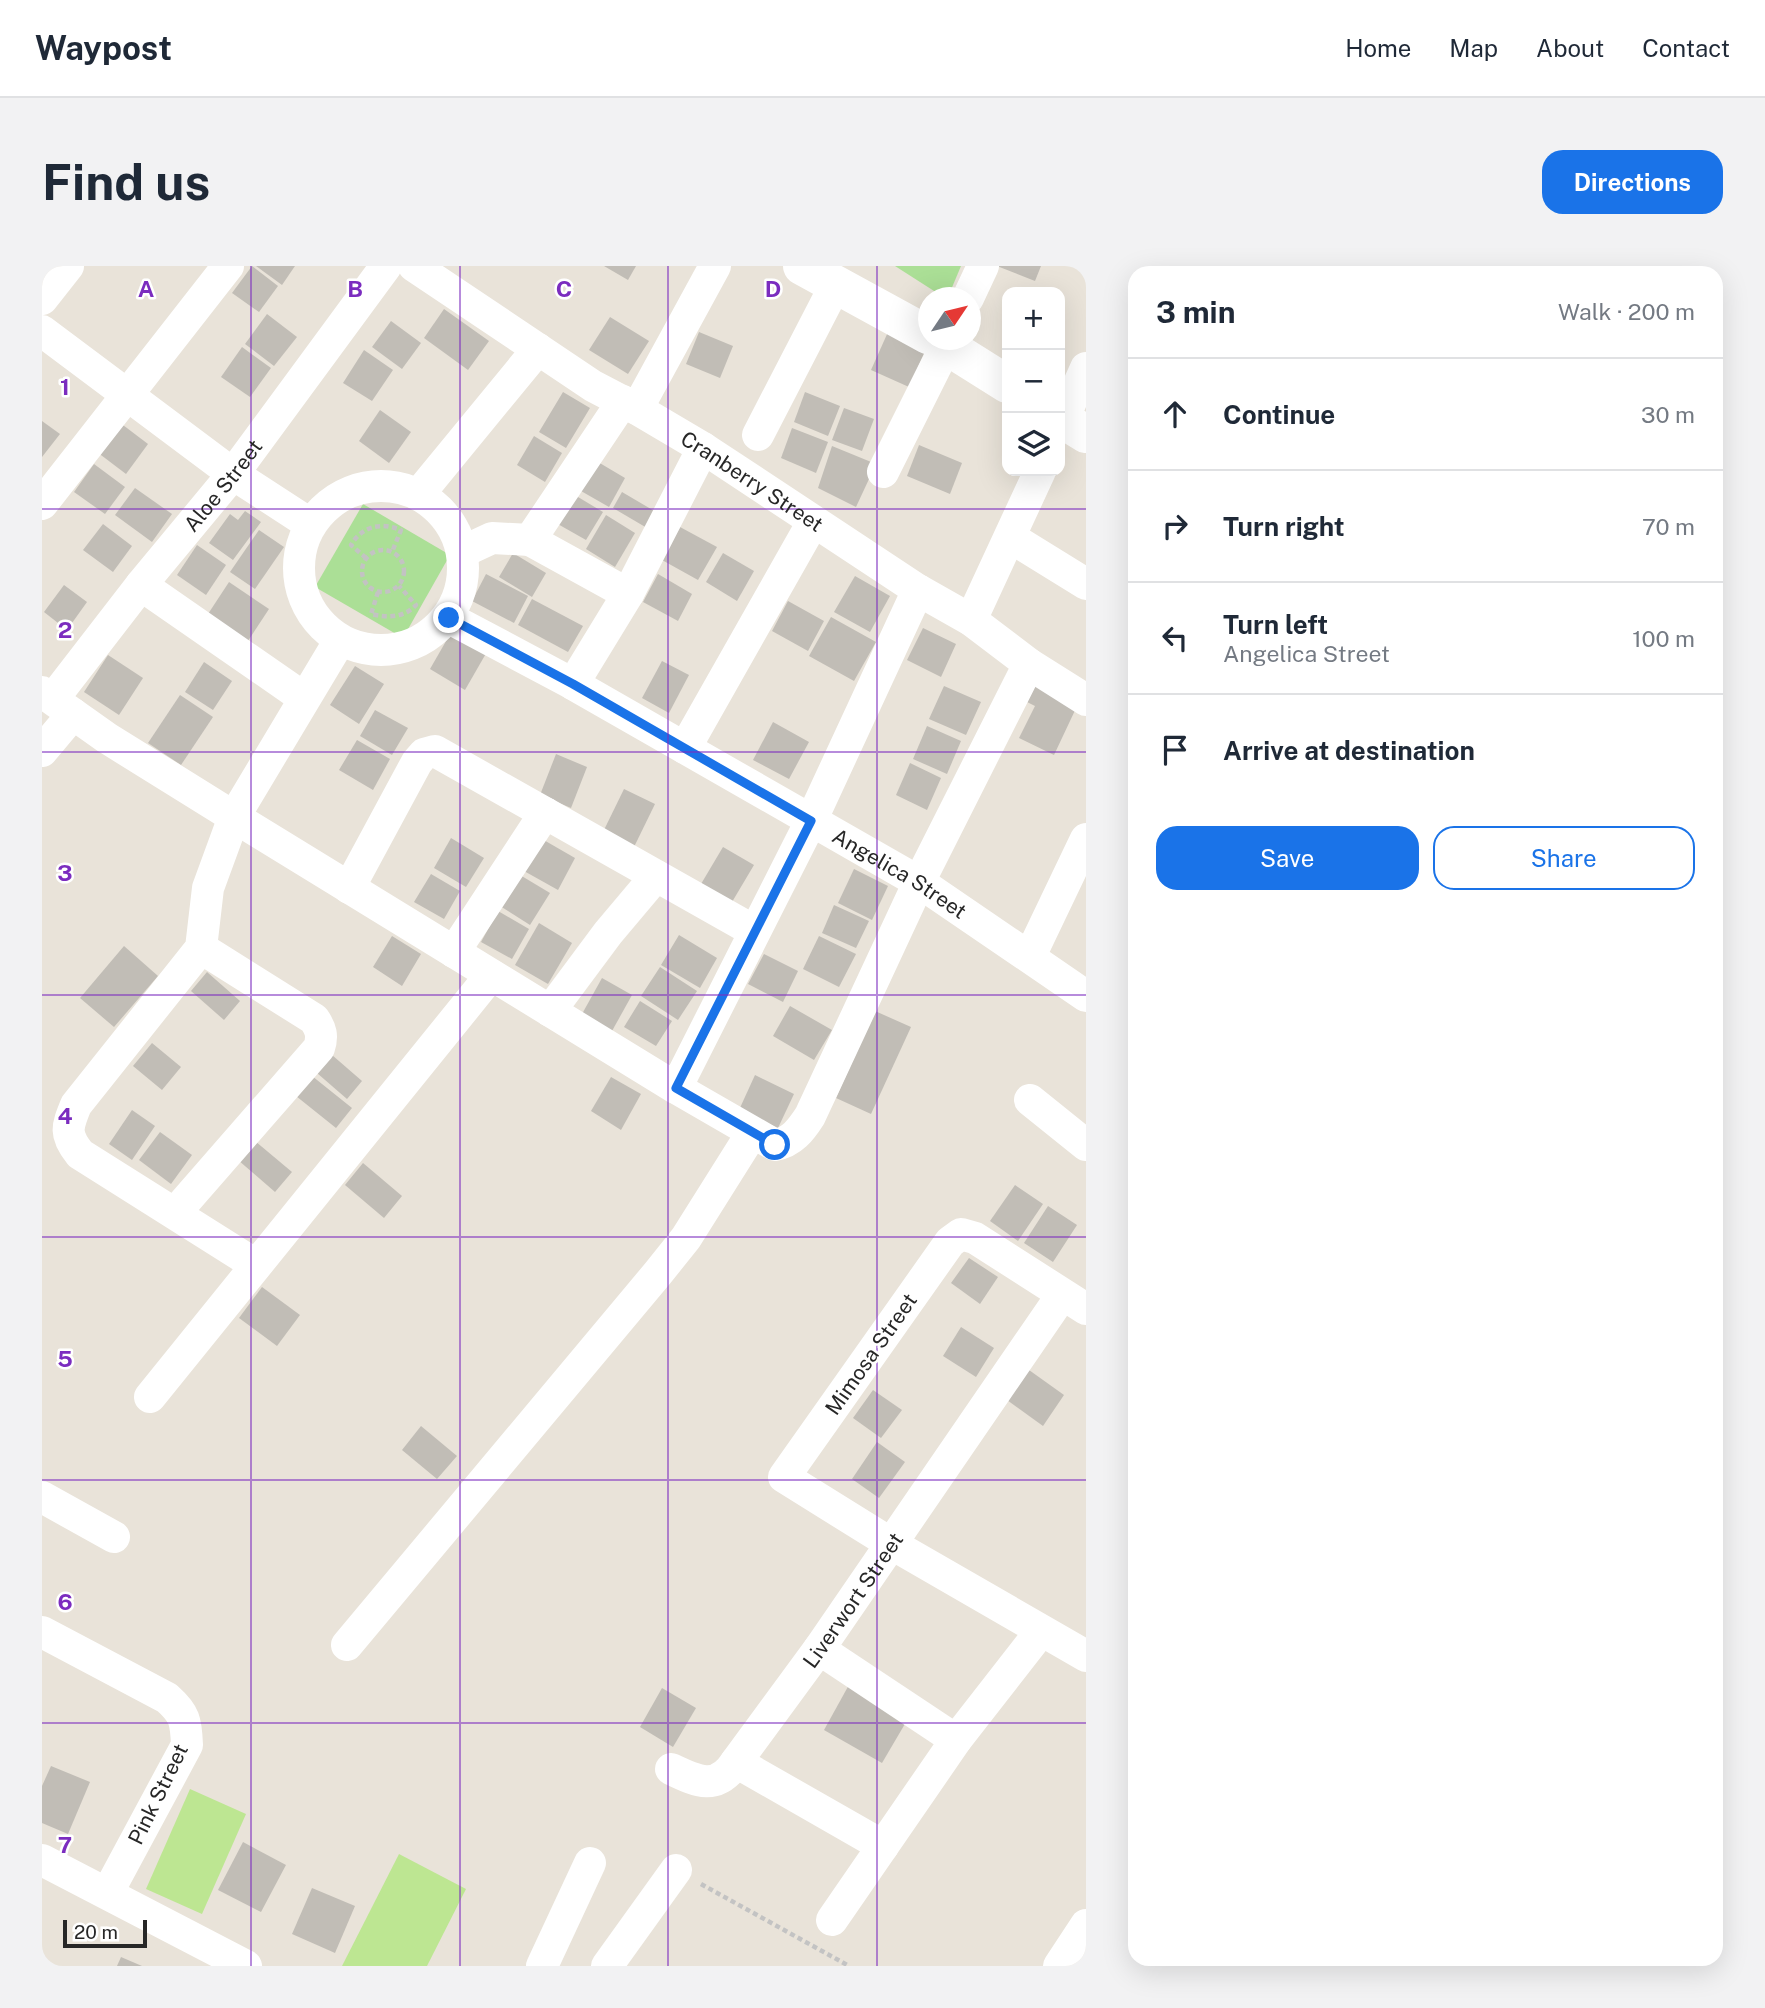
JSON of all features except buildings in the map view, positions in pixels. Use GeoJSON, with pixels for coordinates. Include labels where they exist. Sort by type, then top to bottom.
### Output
{"type":"FeatureCollection","features":[{"type":"Feature","properties":{"kind":"main road"},"geometry":{"type":"LineString","coordinates":[[802,266],[918,328]]}},
{"type":"Feature","properties":{"kind":"main road"},"geometry":{"type":"LineString","coordinates":[[955,350],[1002,381]]}},
{"type":"Feature","properties":{"kind":"street"},"geometry":{"type":"LineString","coordinates":[[42,299],[68,266]]}},
{"type":"Feature","properties":{"kind":"street"},"geometry":{"type":"LineString","coordinates":[[42,504],[228,266]]}},
{"type":"Feature","properties":{"kind":"street","name":"Aloe Street"},"geometry":{"type":"LineString","coordinates":[[42,751],[56,702],[141,585],[233,474],[386,266]]}},
{"type":"Feature","properties":{"kind":"street","name":"Cranberry Street"},"geometry":{"type":"LineString","coordinates":[[414,266],[593,386],[703,448],[918,590],[971,621],[1029,664],[1086,700]]}},
{"type":"Feature","properties":{"kind":"street"},"geometry":{"type":"LineString","coordinates":[[530,540],[630,405],[715,266]]}},
{"type":"Feature","properties":{"kind":"street"},"geometry":{"type":"LineString","coordinates":[[973,287],[983,266]]}},
{"type":"Feature","properties":{"kind":"street"},"geometry":{"type":"LineString","coordinates":[[758,435],[836,284]]}},
{"type":"Feature","properties":{"kind":"street"},"geometry":{"type":"LineString","coordinates":[[42,331],[233,474],[310,524]]}},
{"type":"Feature","properties":{"kind":"street"},"geometry":{"type":"LineString","coordinates":[[419,494],[538,349]]}},
{"type":"Feature","properties":{"kind":"street"},"geometry":{"type":"LineString","coordinates":[[883,472],[936,350]]}},
{"type":"Feature","properties":{"kind":"street"},"geometry":{"type":"LineString","coordinates":[[1067,424],[1086,368]]}},
{"type":"Feature","properties":{"kind":"street"},"geometry":{"type":"LineString","coordinates":[[573,684],[628,594],[703,448]]}},
{"type":"Feature","properties":{"kind":"street"},"geometry":{"type":"LineString","coordinates":[[971,621],[1038,476]]}},
{"type":"Feature","properties":{"kind":"street"},"geometry":{"type":"LineString","coordinates":[[370,485],[396,486],[419,494],[439,509],[454,529],[462,552],[464,577],[457,601],[449,618],[426,638],[403,648],[379,651],[354,647],[340,640],[315,617],[303,596],[298,571],[301,547],[310,524],[326,505],[347,492],[370,485]]}},
{"type":"Feature","properties":{"kind":"street"},"geometry":{"type":"LineString","coordinates":[[685,748],[813,522]]}},
{"type":"Feature","properties":{"kind":"street"},"geometry":{"type":"LineString","coordinates":[[1010,537],[1086,584]]}},
{"type":"Feature","properties":{"kind":"street"},"geometry":{"type":"LineString","coordinates":[[462,552],[492,538],[530,540],[628,594]]}},
{"type":"Feature","properties":{"kind":"street"},"geometry":{"type":"LineString","coordinates":[[141,585],[304,698]]}},
{"type":"Feature","properties":{"kind":"street"},"geometry":{"type":"LineString","coordinates":[[676,1088],[811,821],[918,590]]}},
{"type":"Feature","properties":{"kind":"street","name":"Angelica Street"},"geometry":{"type":"LineString","coordinates":[[449,618],[573,684],[919,882],[1086,996]]}},
{"type":"Feature","properties":{"kind":"street"},"geometry":{"type":"LineString","coordinates":[[256,1265],[80,1154],[69,1141],[67,1126],[76,1105],[201,948],[208,888],[234,817],[340,640]]}},
{"type":"Feature","properties":{"kind":"street"},"geometry":{"type":"LineString","coordinates":[[56,702],[107,738],[349,888],[676,1088],[775,1145],[782,1144],[800,1131],[810,1116],[919,882],[1029,664]]}},
{"type":"Feature","properties":{"kind":"street"},"geometry":{"type":"LineString","coordinates":[[349,888],[417,762],[424,754],[435,751],[754,931]]}},
{"type":"Feature","properties":{"kind":"street"},"geometry":{"type":"LineString","coordinates":[[454,952],[545,813]]}},
{"type":"Feature","properties":{"kind":"street"},"geometry":{"type":"LineString","coordinates":[[1030,956],[1086,839]]}},
{"type":"Feature","properties":{"kind":"street"},"geometry":{"type":"LineString","coordinates":[[550,1010],[608,933],[656,876]]}},
{"type":"Feature","properties":{"kind":"street"},"geometry":{"type":"LineString","coordinates":[[175,1213],[318,1048],[321,1041],[321,1034],[314,1019],[201,948]]}},
{"type":"Feature","properties":{"kind":"street"},"geometry":{"type":"LineString","coordinates":[[150,1396],[491,975]]}},
{"type":"Feature","properties":{"kind":"street"},"geometry":{"type":"LineString","coordinates":[[1030,1100],[1086,1145]]}},
{"type":"Feature","properties":{"kind":"street"},"geometry":{"type":"LineString","coordinates":[[347,1645],[686,1238],[752,1133]]}},
{"type":"Feature","properties":{"kind":"street","name":"Mimosa Street"},"geometry":{"type":"LineString","coordinates":[[890,1543],[784,1477],[950,1242],[961,1234],[975,1238],[1074,1302]]}},
{"type":"Feature","properties":{"kind":"street","name":"Liverwort Street"},"geometry":{"type":"LineString","coordinates":[[671,1769],[694,1780],[706,1782],[716,1780],[729,1772],[819,1648],[890,1543],[1074,1302]]}},
{"type":"Feature","properties":{"kind":"street"},"geometry":{"type":"LineString","coordinates":[[42,1497],[114,1537]]}},
{"type":"Feature","properties":{"kind":"street"},"geometry":{"type":"LineString","coordinates":[[890,1543],[1086,1656]]}},
{"type":"Feature","properties":{"kind":"street"},"geometry":{"type":"LineString","coordinates":[[832,1920],[956,1740],[1041,1631]]}},
{"type":"Feature","properties":{"kind":"street","name":"Pink Street"},"geometry":{"type":"LineString","coordinates":[[42,1632],[167,1698],[180,1710],[186,1724],[187,1745],[108,1892]]}},
{"type":"Feature","properties":{"kind":"street"},"geometry":{"type":"LineString","coordinates":[[819,1648],[956,1740]]}},
{"type":"Feature","properties":{"kind":"street"},"geometry":{"type":"LineString","coordinates":[[736,1762],[883,1846]]}},
{"type":"Feature","properties":{"kind":"street"},"geometry":{"type":"LineString","coordinates":[[42,1860],[108,1892],[226,1961]]}},
{"type":"Feature","properties":{"kind":"street"},"geometry":{"type":"LineString","coordinates":[[542,1966],[590,1863]]}},
{"type":"Feature","properties":{"kind":"street"},"geometry":{"type":"LineString","coordinates":[[607,1966],[676,1870]]}},
{"type":"Feature","properties":{"kind":"street"},"geometry":{"type":"LineString","coordinates":[[1059,1966],[1086,1925]]}},
{"type":"Feature","properties":{"kind":"path"},"geometry":{"type":"LineString","coordinates":[[366,558],[351,545],[363,531],[374,526],[401,530],[392,552]]}},
{"type":"Feature","properties":{"kind":"path"},"geometry":{"type":"LineString","coordinates":[[378,550],[392,552],[402,561],[404,568],[403,580],[399,586],[387,592],[373,590],[363,579],[362,565],[366,558],[378,550]]}},
{"type":"Feature","properties":{"kind":"path"},"geometry":{"type":"LineString","coordinates":[[378,592],[371,614],[389,617],[397,615],[416,605],[399,586]]}},
{"type":"Feature","properties":{"kind":"path"},"geometry":{"type":"LineString","coordinates":[[676,1870],[849,1966]]}},
{"type":"Feature","properties":{"kind":"green space"},"geometry":{"type":"Polygon","coordinates":[[[895,266],[961,266],[952,287],[928,287],[895,266]]]}},
{"type":"Feature","properties":{"kind":"green space"},"geometry":{"type":"Polygon","coordinates":[[[363,504],[450,555],[403,638],[315,587],[363,504]]]}},
{"type":"Feature","properties":{"kind":"green space"},"geometry":{"type":"Polygon","coordinates":[[[190,1789],[246,1814],[202,1914],[146,1889],[190,1789]]]}},
{"type":"Feature","properties":{"kind":"green space"},"geometry":{"type":"Polygon","coordinates":[[[399,1854],[466,1889],[427,1966],[342,1966],[399,1854]]]}},
{"type":"Feature","properties":{"kind":"route"},"geometry":{"type":"LineString","coordinates":[[449,618],[573,684],[811,821],[676,1088],[775,1145]]}}]}
